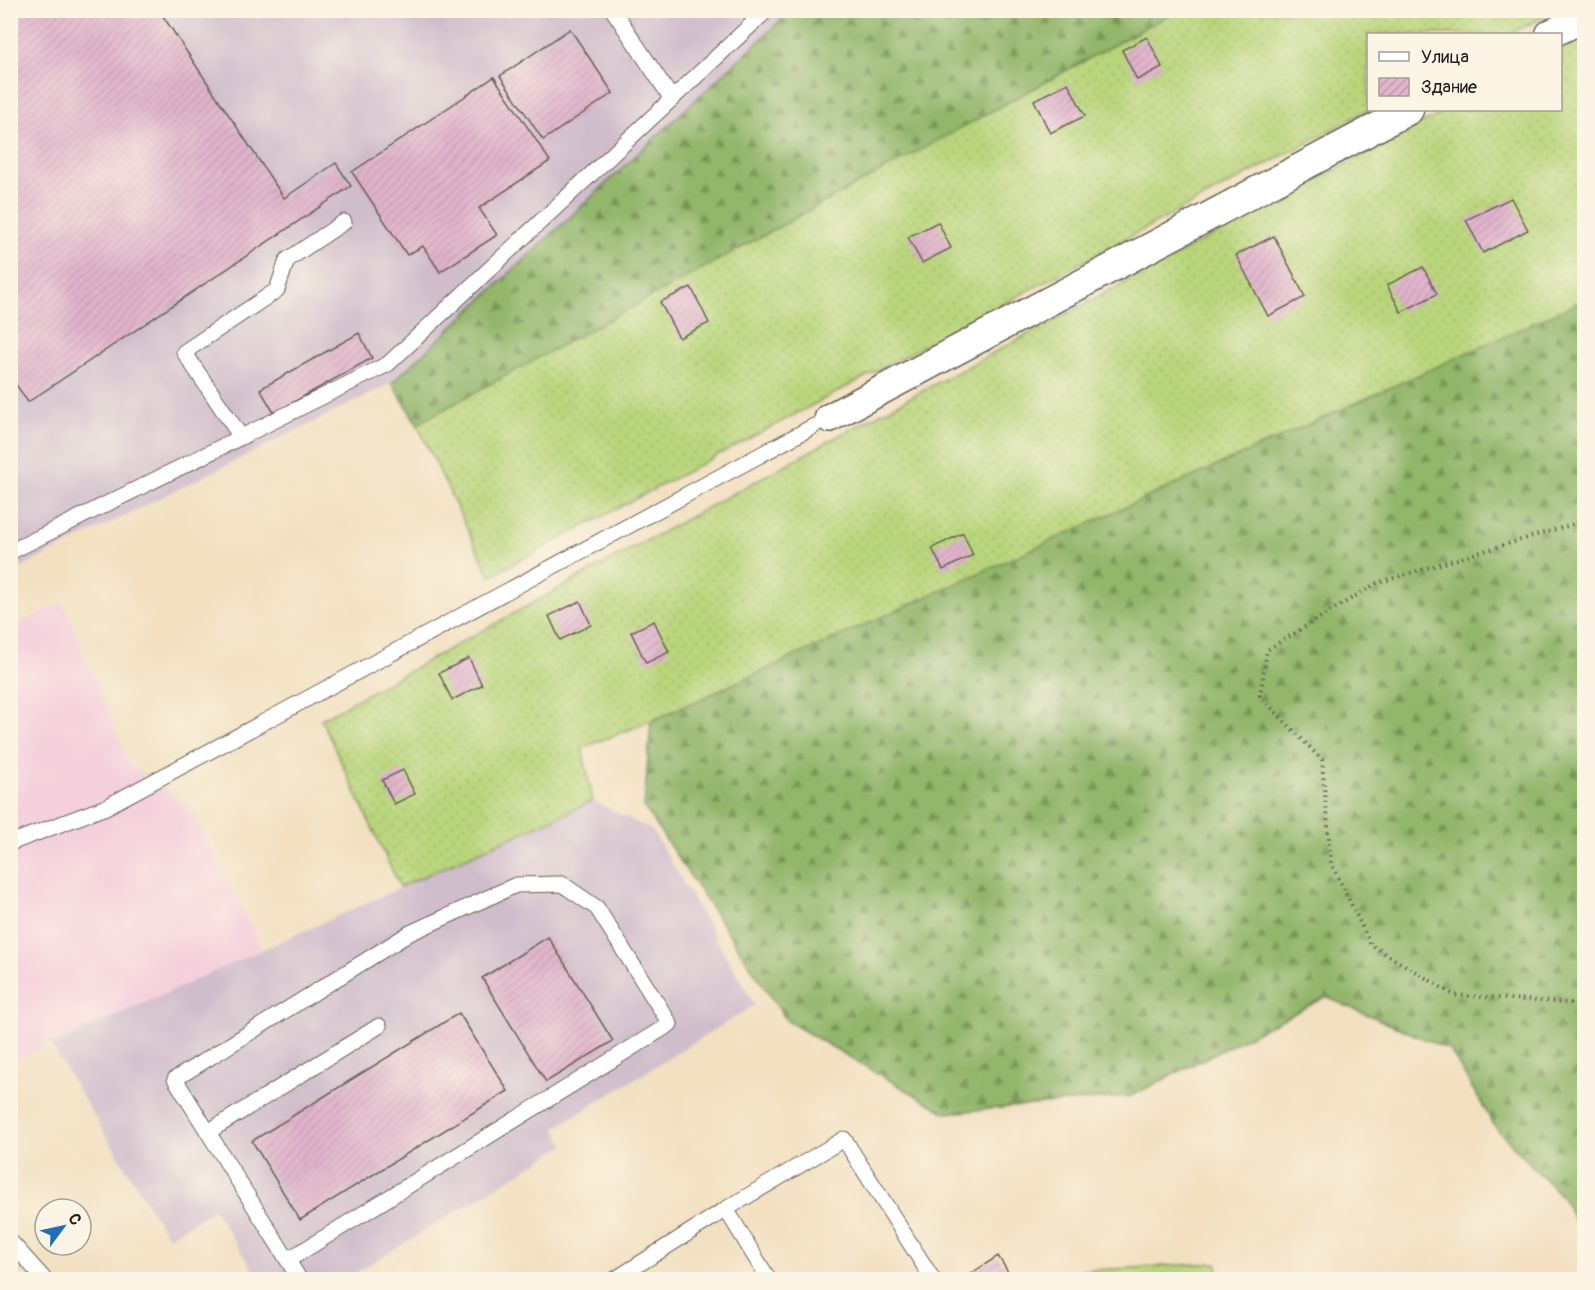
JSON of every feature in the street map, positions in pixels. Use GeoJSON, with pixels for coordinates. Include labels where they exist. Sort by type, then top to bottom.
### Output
{"type":"FeatureCollection","features":[{"type":"Feature","properties":{"kind":"street"},"geometry":{"type":"LineString","coordinates":[[1552,33],[1584,18]]}},
{"type":"Feature","properties":{"kind":"street"},"geometry":{"type":"LineString","coordinates":[[822,422],[1407,111]]}},
{"type":"Feature","properties":{"kind":"lane"},"geometry":{"type":"LineString","coordinates":[[613,10],[672,99]]}},
{"type":"Feature","properties":{"kind":"lane"},"geometry":{"type":"LineString","coordinates":[[10,552],[388,364],[767,10]]}},
{"type":"Feature","properties":{"kind":"lane"},"geometry":{"type":"LineString","coordinates":[[241,437],[184,352],[277,290],[287,260],[344,222]]}},
{"type":"Feature","properties":{"kind":"lane"},"geometry":{"type":"LineString","coordinates":[[10,843],[106,807],[822,422]]}},
{"type":"Feature","properties":{"kind":"lane"},"geometry":{"type":"LineString","coordinates":[[288,1260],[670,1024],[597,908],[562,884],[516,885],[410,933],[175,1079],[300,1280]]}},
{"type":"Feature","properties":{"kind":"lane"},"geometry":{"type":"LineString","coordinates":[[208,1132],[379,1026]]}},
{"type":"Feature","properties":{"kind":"lane"},"geometry":{"type":"LineString","coordinates":[[614,1280],[726,1209],[844,1139],[932,1278]]}},
{"type":"Feature","properties":{"kind":"lane"},"geometry":{"type":"LineString","coordinates":[[726,1209],[769,1280]]}},
{"type":"Feature","properties":{"kind":"lane"},"geometry":{"type":"LineString","coordinates":[[10,1241],[45,1280]]}},
{"type":"Feature","properties":{"kind":"path"},"geometry":{"type":"LineString","coordinates":[[1584,521],[1377,583],[1267,650],[1260,696],[1322,760],[1331,863],[1371,945],[1454,995],[1584,1004]]}},
{"type":"Feature","properties":{"kind":"shaded area"},"geometry":{"type":"Polygon","coordinates":[[[11,11],[791,11],[392,383],[11,572],[11,11]]]}},
{"type":"Feature","properties":{"kind":"shaded area"},"geometry":{"type":"Polygon","coordinates":[[[63,602],[129,764],[190,807],[263,950],[11,1062],[11,628],[63,602]]]}},
{"type":"Feature","properties":{"kind":"shaded area"},"geometry":{"type":"Polygon","coordinates":[[[593,801],[652,830],[755,1005],[555,1128],[565,1145],[346,1279],[259,1279],[214,1209],[168,1238],[51,1045],[593,801]]]}},
{"type":"Feature","properties":{"kind":"green space"},"geometry":{"type":"Polygon","coordinates":[[[791,11],[1176,11],[417,424],[392,383],[791,11]]]}},
{"type":"Feature","properties":{"kind":"green space"},"geometry":{"type":"Polygon","coordinates":[[[1176,11],[1555,11],[1512,33],[1367,33],[1367,111],[490,576],[417,424],[1176,11]]]}},
{"type":"Feature","properties":{"kind":"green space"},"geometry":{"type":"Polygon","coordinates":[[[1584,37],[1584,300],[651,721],[582,748],[593,801],[400,887],[321,719],[838,436],[1445,111],[1562,111],[1562,48],[1584,37]]]}},
{"type":"Feature","properties":{"kind":"green space"},"geometry":{"type":"Polygon","coordinates":[[[1584,300],[1584,1240],[1562,1197],[1496,1128],[1450,1050],[1326,997],[1131,1096],[946,1113],[787,1021],[644,807],[651,721],[1584,300]]]}},
{"type":"Feature","properties":{"kind":"green space"},"geometry":{"type":"Polygon","coordinates":[[[1217,1263],[1218,1279],[1077,1279],[1077,1271],[1217,1263]]]}},
{"type":"Feature","properties":{"kind":"building"},"geometry":{"type":"Polygon","coordinates":[[[10,10],[159,10],[284,198],[336,163],[351,186],[28,402],[10,376],[10,10]]]}},
{"type":"Feature","properties":{"kind":"building"},"geometry":{"type":"Polygon","coordinates":[[[570,29],[613,93],[543,140],[500,76],[570,29]]]}},
{"type":"Feature","properties":{"kind":"building"},"geometry":{"type":"Polygon","coordinates":[[[1147,37],[1162,67],[1137,80],[1122,50],[1147,37]]]}},
{"type":"Feature","properties":{"kind":"building"},"geometry":{"type":"Polygon","coordinates":[[[494,77],[550,161],[479,208],[497,235],[440,272],[423,246],[407,255],[352,172],[494,77]]]}},
{"type":"Feature","properties":{"kind":"building"},"geometry":{"type":"Polygon","coordinates":[[[1068,83],[1085,116],[1050,133],[1034,100],[1068,83]]]}},
{"type":"Feature","properties":{"kind":"building"},"geometry":{"type":"Polygon","coordinates":[[[1511,198],[1528,230],[1483,253],[1466,220],[1511,198]]]}},
{"type":"Feature","properties":{"kind":"building"},"geometry":{"type":"Polygon","coordinates":[[[938,222],[951,248],[922,263],[908,237],[938,222]]]}},
{"type":"Feature","properties":{"kind":"building"},"geometry":{"type":"Polygon","coordinates":[[[1274,236],[1305,297],[1268,316],[1236,255],[1274,236]]]}},
{"type":"Feature","properties":{"kind":"building"},"geometry":{"type":"Polygon","coordinates":[[[1423,267],[1437,294],[1401,312],[1387,285],[1423,267]]]}},
{"type":"Feature","properties":{"kind":"building"},"geometry":{"type":"Polygon","coordinates":[[[691,287],[709,323],[679,338],[660,302],[691,287]]]}},
{"type":"Feature","properties":{"kind":"building"},"geometry":{"type":"Polygon","coordinates":[[[359,333],[372,358],[274,413],[260,389],[359,333]]]}},
{"type":"Feature","properties":{"kind":"building"},"geometry":{"type":"Polygon","coordinates":[[[963,533],[973,555],[943,570],[932,548],[963,533]]]}},
{"type":"Feature","properties":{"kind":"building"},"geometry":{"type":"Polygon","coordinates":[[[580,601],[591,625],[560,640],[549,616],[580,601]]]}},
{"type":"Feature","properties":{"kind":"building"},"geometry":{"type":"Polygon","coordinates":[[[654,621],[669,652],[646,663],[631,632],[654,621]]]}},
{"type":"Feature","properties":{"kind":"building"},"geometry":{"type":"Polygon","coordinates":[[[469,658],[482,685],[452,700],[439,673],[469,658]]]}},
{"type":"Feature","properties":{"kind":"building"},"geometry":{"type":"Polygon","coordinates":[[[403,770],[415,794],[394,804],[382,780],[403,770]]]}},
{"type":"Feature","properties":{"kind":"building"},"geometry":{"type":"Polygon","coordinates":[[[548,937],[613,1041],[546,1082],[482,978],[548,937]]]}},
{"type":"Feature","properties":{"kind":"building"},"geometry":{"type":"Polygon","coordinates":[[[459,1013],[508,1091],[300,1220],[252,1141],[459,1013]]]}},
{"type":"Feature","properties":{"kind":"building"},"geometry":{"type":"Polygon","coordinates":[[[998,1256],[1013,1280],[961,1280],[998,1256]]]}}]}
